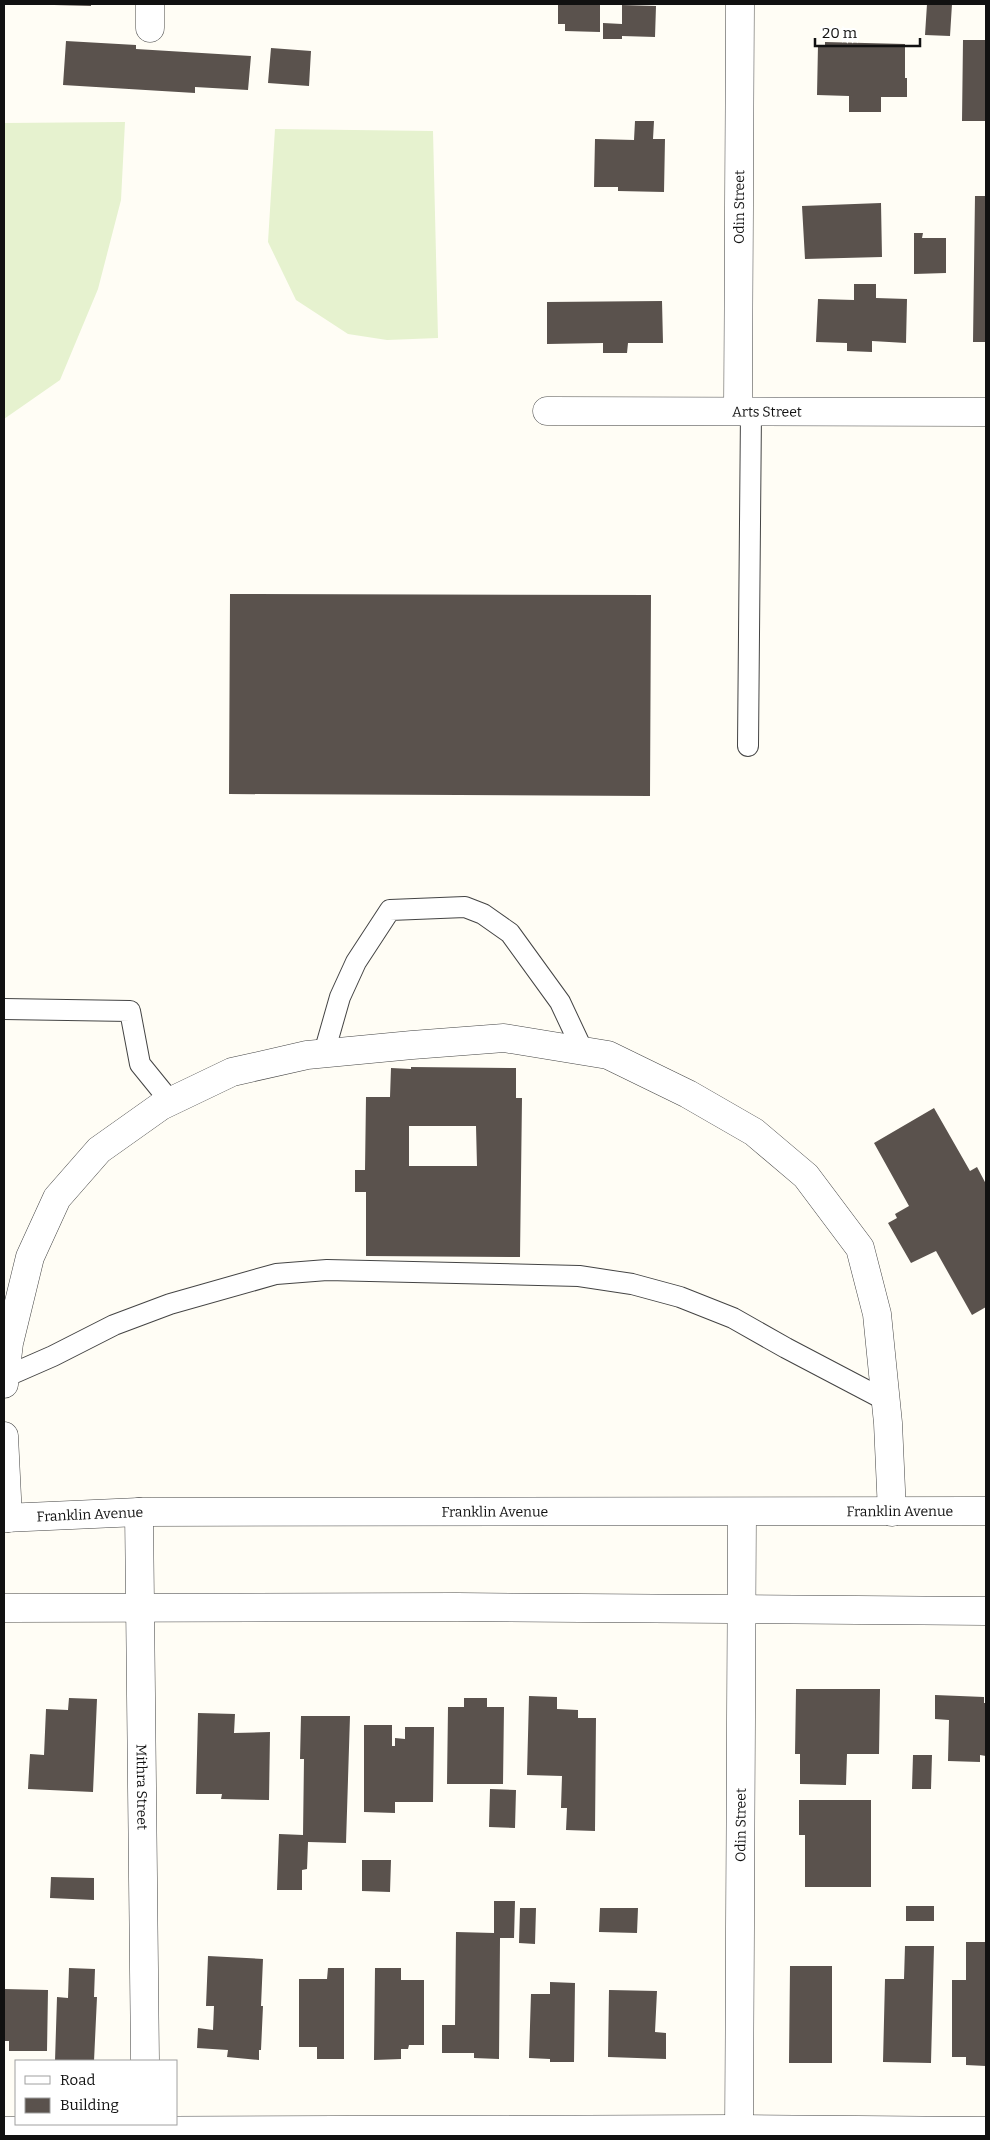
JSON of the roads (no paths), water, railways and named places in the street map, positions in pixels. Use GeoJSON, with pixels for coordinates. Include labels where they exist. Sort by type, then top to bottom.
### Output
{"type":"FeatureCollection","features":[{"type":"Feature","properties":{"kind":"street","name":"Odin Street"},"geometry":{"type":"LineString","coordinates":[[740,4],[744,411]]}},
{"type":"Feature","properties":{"kind":"street","name":"Arts Street"},"geometry":{"type":"LineString","coordinates":[[547,411],[986,412]]}},
{"type":"Feature","properties":{"kind":"street"},"geometry":{"type":"LineString","coordinates":[[4,1380],[9,1343],[30,1257],[57,1198],[99,1150],[170,1102],[232,1072],[324,1053],[504,1038],[608,1055],[688,1094],[754,1132],[806,1176],[860,1248],[877,1314],[892,1512]]}},
{"type":"Feature","properties":{"kind":"street"},"geometry":{"type":"LineString","coordinates":[[4,1436],[6,1518]]}},
{"type":"Feature","properties":{"kind":"street","name":"Franklin Avenue"},"geometry":{"type":"LineString","coordinates":[[6,1518],[139,1512],[986,1511]]}},
{"type":"Feature","properties":{"kind":"street","name":"Mithra Street"},"geometry":{"type":"LineString","coordinates":[[139,1512],[145,2060]]}},
{"type":"Feature","properties":{"kind":"street","name":"Odin Street"},"geometry":{"type":"LineString","coordinates":[[739,2133],[742,1512]]}},
{"type":"Feature","properties":{"kind":"street"},"geometry":{"type":"LineString","coordinates":[[4,1608],[986,1610]]}},
{"type":"Feature","properties":{"kind":"street"},"geometry":{"type":"LineString","coordinates":[[4,2131],[739,2133],[986,2131]]}},
{"type":"Feature","properties":{"kind":"lane"},"geometry":{"type":"LineString","coordinates":[[744,411],[748,746]]}},
{"type":"Feature","properties":{"kind":"lane"},"geometry":{"type":"LineString","coordinates":[[324,1053],[340,997],[356,962],[390,910],[465,907],[482,914],[510,933],[560,1002],[583,1051]]}},
{"type":"Feature","properties":{"kind":"lane"},"geometry":{"type":"LineString","coordinates":[[4,1009],[130,1011],[140,1064],[170,1102]]}},
{"type":"Feature","properties":{"kind":"lane"},"geometry":{"type":"LineString","coordinates":[[4,1380],[114,1325],[170,1304],[276,1274],[327,1270],[579,1276],[632,1284],[680,1297],[733,1318],[885,1400]]}}]}
